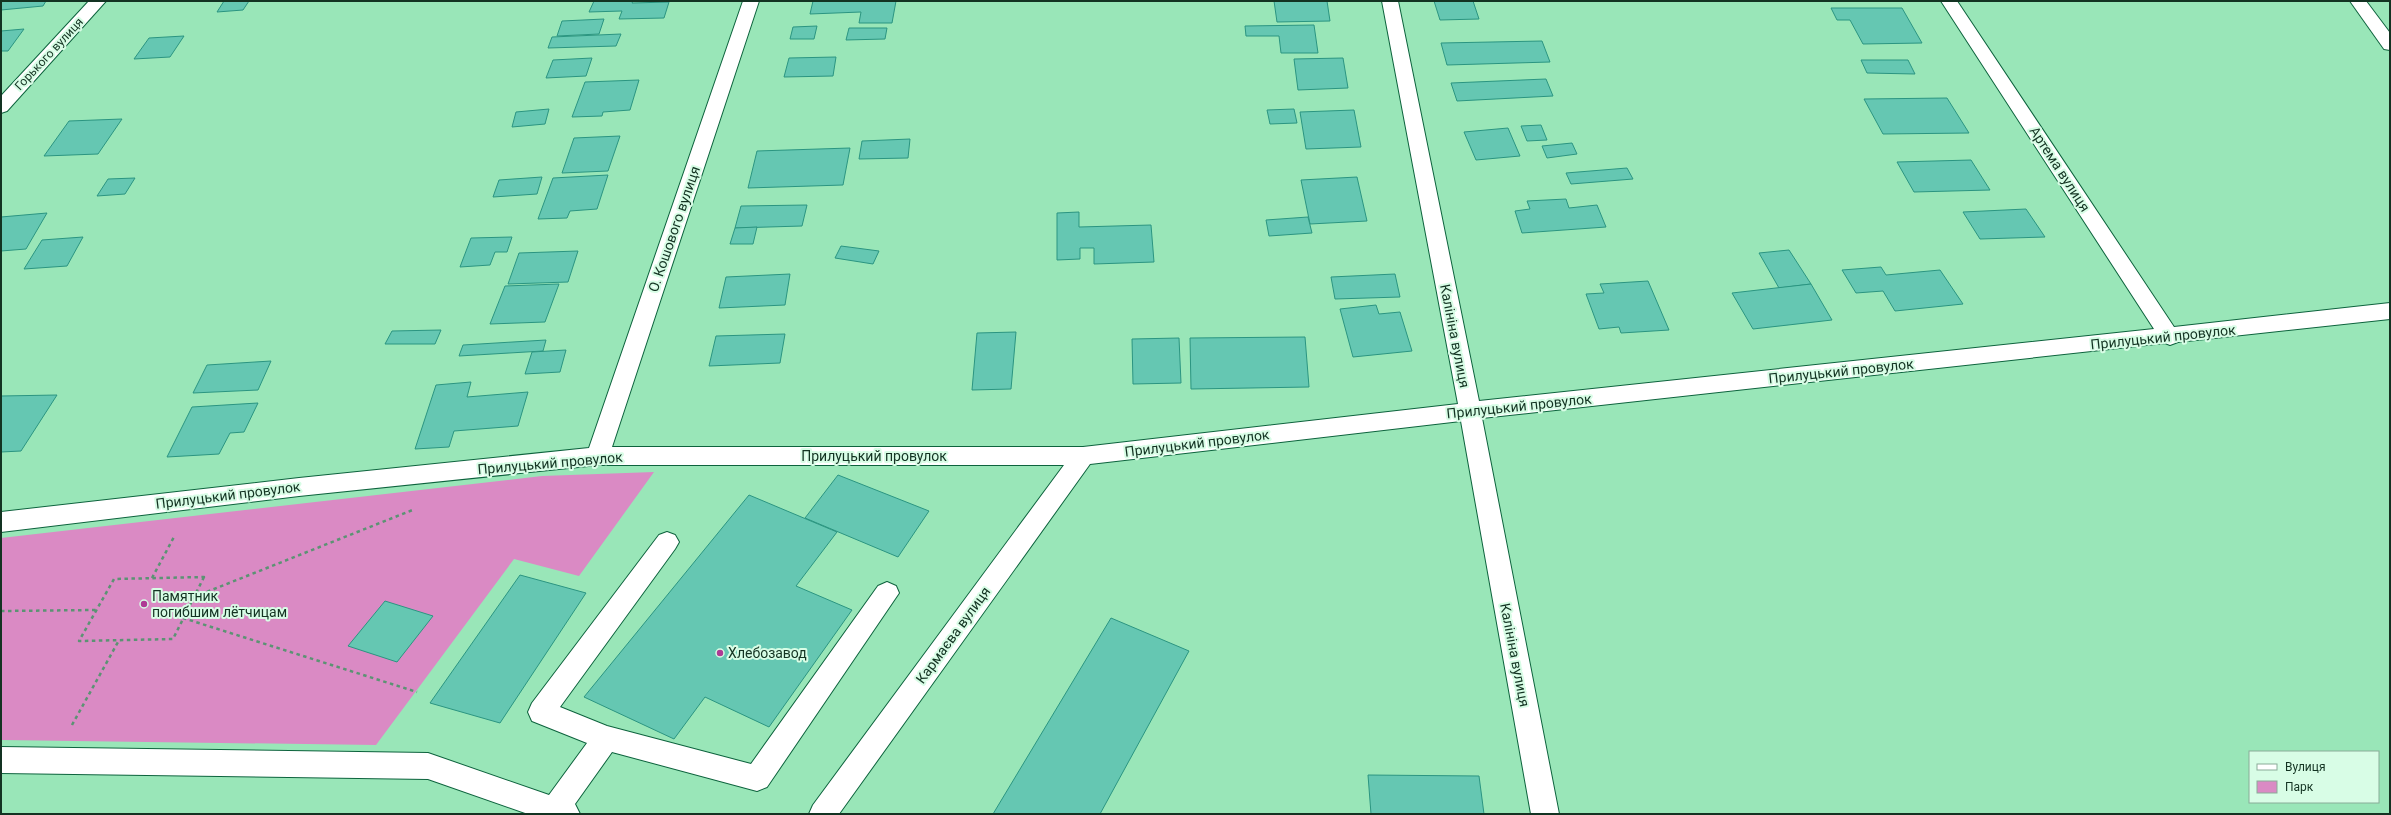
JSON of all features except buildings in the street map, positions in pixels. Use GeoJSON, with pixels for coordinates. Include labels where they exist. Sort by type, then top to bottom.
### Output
{"type":"FeatureCollection","features":[{"type":"Feature","properties":{"kind":"street","name":"Горького вулиця"},"geometry":{"type":"LineString","coordinates":[[1,107],[98,1]]}},
{"type":"Feature","properties":{"kind":"street","name":"О. Кошового вулиця"},"geometry":{"type":"LineString","coordinates":[[598,456],[750,1]]}},
{"type":"Feature","properties":{"kind":"street","name":"Калініна вулиця"},"geometry":{"type":"LineString","coordinates":[[1390,1],[1470,411],[1545,814]]}},
{"type":"Feature","properties":{"kind":"street","name":"Артема вулиця"},"geometry":{"type":"LineString","coordinates":[[1949,1],[2170,337]]}},
{"type":"Feature","properties":{"kind":"street"},"geometry":{"type":"LineString","coordinates":[[2358,1],[2390,45]]}},
{"type":"Feature","properties":{"kind":"street","name":"Прилуцький провулок"},"geometry":{"type":"LineString","coordinates":[[1,522],[195,499],[598,456],[1083,456],[1470,411],[2170,337],[2390,311]]}},
{"type":"Feature","properties":{"kind":"street","name":"Кармаєва вулиця"},"geometry":{"type":"LineString","coordinates":[[823,814],[1083,456]]}},
{"type":"Feature","properties":{"kind":"street"},"geometry":{"type":"LineString","coordinates":[[667,542],[541,712],[606,738],[757,778],[887,593]]}},
{"type":"Feature","properties":{"kind":"street"},"geometry":{"type":"LineString","coordinates":[[1,760],[428,766],[560,812],[606,738]]}},
{"type":"Feature","properties":{"kind":"path"},"geometry":{"type":"LineString","coordinates":[[152,578],[195,499]]}},
{"type":"Feature","properties":{"kind":"path"},"geometry":{"type":"LineString","coordinates":[[194,597],[422,507]]}},
{"type":"Feature","properties":{"kind":"path"},"geometry":{"type":"LineString","coordinates":[[204,577],[173,639],[79,642],[114,579],[152,578],[204,577]]}},
{"type":"Feature","properties":{"kind":"path"},"geometry":{"type":"LineString","coordinates":[[1,611],[96,610]]}},
{"type":"Feature","properties":{"kind":"path"},"geometry":{"type":"LineString","coordinates":[[183,618],[417,692]]}},
{"type":"Feature","properties":{"kind":"path"},"geometry":{"type":"LineString","coordinates":[[52,761],[118,641]]}},
{"type":"Feature","properties":{"kind":"green space"},"geometry":{"type":"Polygon","coordinates":[[[654,472],[579,576],[514,559],[376,745],[1,740],[1,538],[542,476],[654,472]]]}},
{"type":"Feature","properties":{"kind":"place","name":"Памятник погибшим лётчицам"},"geometry":{"type":"Point","coordinates":[144,604]}},
{"type":"Feature","properties":{"kind":"place","name":"Хлебозавод"},"geometry":{"type":"Point","coordinates":[720,653]}}]}
